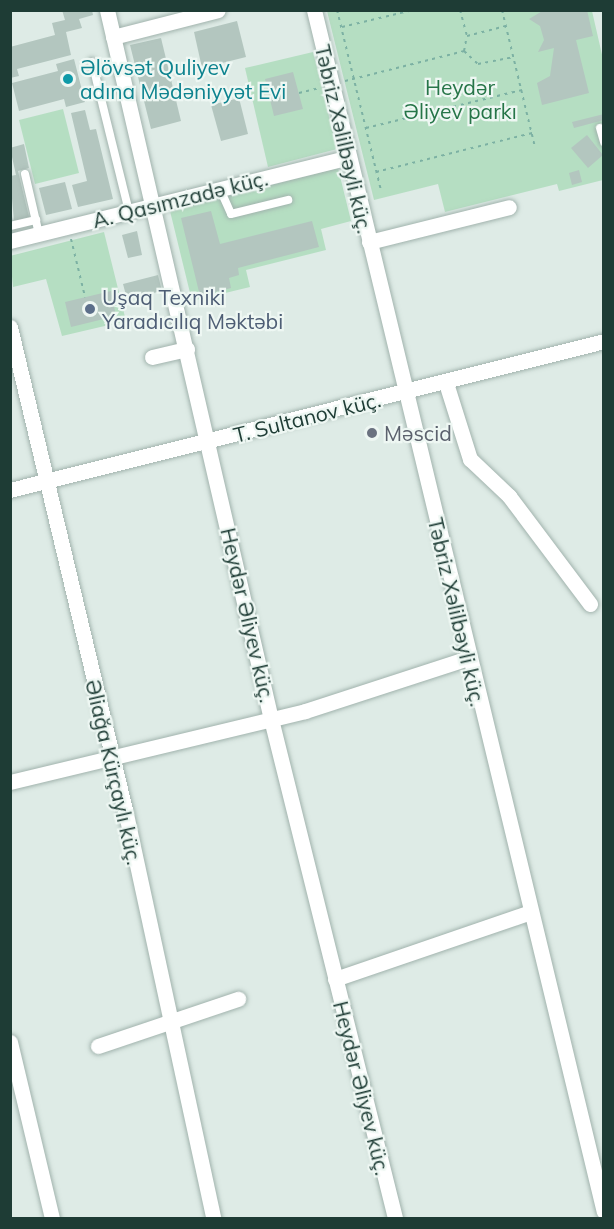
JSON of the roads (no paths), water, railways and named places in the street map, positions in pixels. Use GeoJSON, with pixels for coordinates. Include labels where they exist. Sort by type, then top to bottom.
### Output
{"type":"FeatureCollection","features":[{"type":"Feature","properties":{"kind":"street","name":"Heydər Əliyev küç."},"geometry":{"type":"LineString","coordinates":[[107,10],[209,441],[271,719],[395,1218]]}},
{"type":"Feature","properties":{"kind":"street"},"geometry":{"type":"LineString","coordinates":[[113,37],[218,10]]}},
{"type":"Feature","properties":{"kind":"street","name":"Təbriz Xəlilbəyli küç."},"geometry":{"type":"LineString","coordinates":[[314,10],[528,913],[603,1212]]}},
{"type":"Feature","properties":{"kind":"street","name":"A. Qasımzadə küç."},"geometry":{"type":"LineString","coordinates":[[10,241],[37,227],[68,227],[348,157]]}},
{"type":"Feature","properties":{"kind":"street"},"geometry":{"type":"LineString","coordinates":[[369,242],[509,207]]}},
{"type":"Feature","properties":{"kind":"street","name":"Əliağa Kürçaylı küç."},"geometry":{"type":"LineString","coordinates":[[10,327],[45,482],[113,758],[213,1218]]}},
{"type":"Feature","properties":{"kind":"street","name":"T. Sultanov küç."},"geometry":{"type":"LineString","coordinates":[[10,490],[446,383],[603,341]]}},
{"type":"Feature","properties":{"kind":"street"},"geometry":{"type":"LineString","coordinates":[[152,357],[187,349]]}},
{"type":"Feature","properties":{"kind":"street"},"geometry":{"type":"LineString","coordinates":[[446,383],[470,459],[509,496],[590,604]]}},
{"type":"Feature","properties":{"kind":"street"},"geometry":{"type":"LineString","coordinates":[[10,782],[271,719],[371,692],[468,658]]}},
{"type":"Feature","properties":{"kind":"street"},"geometry":{"type":"LineString","coordinates":[[335,979],[472,927],[528,913]]}},
{"type":"Feature","properties":{"kind":"street"},"geometry":{"type":"LineString","coordinates":[[98,1046],[238,999]]}},
{"type":"Feature","properties":{"kind":"street"},"geometry":{"type":"LineString","coordinates":[[10,1042],[52,1218]]}},
{"type":"Feature","properties":{"kind":"lane"},"geometry":{"type":"LineString","coordinates":[[92,62],[129,212]]}},
{"type":"Feature","properties":{"kind":"lane"},"geometry":{"type":"LineString","coordinates":[[600,128],[603,142]]}},
{"type":"Feature","properties":{"kind":"lane"},"geometry":{"type":"LineString","coordinates":[[10,226],[37,227],[25,174]]}},
{"type":"Feature","properties":{"kind":"lane"},"geometry":{"type":"LineString","coordinates":[[220,189],[231,214],[288,200]]}},
{"type":"Feature","properties":{"kind":"place","name":"Əlövsət Quliyev adına Mədəniyyət Evi"},"geometry":{"type":"Point","coordinates":[68,79]}},
{"type":"Feature","properties":{"kind":"place","name":"Uşaq Texniki Yaradıcılıq Məktəbi"},"geometry":{"type":"Point","coordinates":[90,309]}},
{"type":"Feature","properties":{"kind":"place","name":"Məscid"},"geometry":{"type":"Point","coordinates":[372,433]}},
{"type":"Feature","properties":{"kind":"park label","name":"Heydər Əliyev parkı"},"geometry":{"type":"Point","coordinates":[460,99]}}]}
